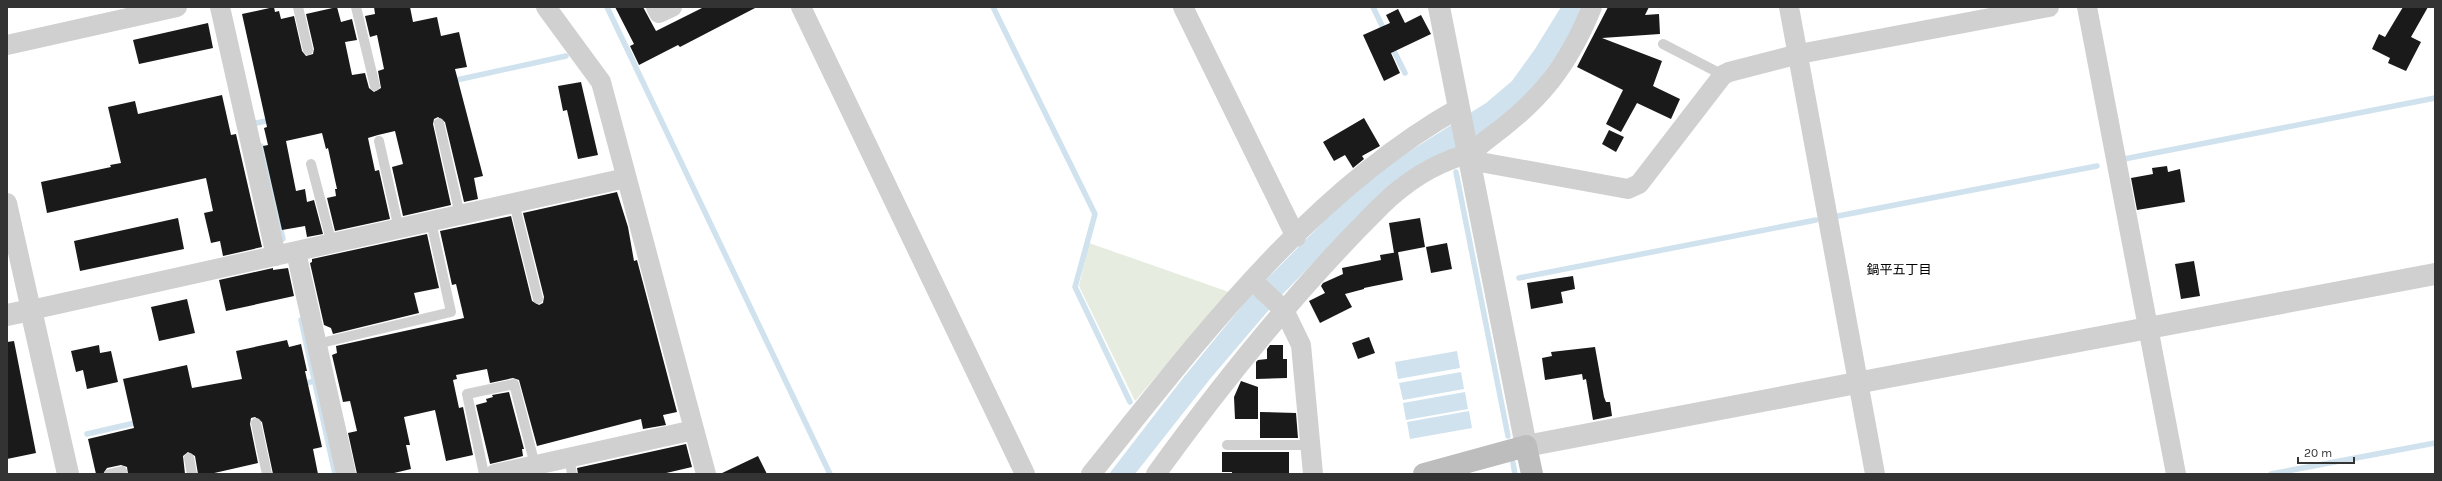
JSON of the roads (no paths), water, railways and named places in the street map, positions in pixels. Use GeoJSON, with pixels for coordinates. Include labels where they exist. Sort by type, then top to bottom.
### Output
{"type":"FeatureCollection","features":[{"type":"Feature","properties":{"kind":"main road"},"geometry":{"type":"LineString","coordinates":[[1424,474],[1526,446],[1532,474]]}},
{"type":"Feature","properties":{"kind":"street"},"geometry":{"type":"LineString","coordinates":[[7,45],[177,7]]}},
{"type":"Feature","properties":{"kind":"street"},"geometry":{"type":"LineString","coordinates":[[220,7],[276,256]]}},
{"type":"Feature","properties":{"kind":"street"},"geometry":{"type":"LineString","coordinates":[[546,7],[601,82],[706,474]]}},
{"type":"Feature","properties":{"kind":"street"},"geometry":{"type":"LineString","coordinates":[[656,7],[659,13],[672,7]]}},
{"type":"Feature","properties":{"kind":"street"},"geometry":{"type":"LineString","coordinates":[[801,7],[1025,474]]}},
{"type":"Feature","properties":{"kind":"street"},"geometry":{"type":"LineString","coordinates":[[1183,7],[1296,237]]}},
{"type":"Feature","properties":{"kind":"street"},"geometry":{"type":"LineString","coordinates":[[1439,7],[1526,446],[1857,384],[2147,326],[2435,274]]}},
{"type":"Feature","properties":{"kind":"street"},"geometry":{"type":"LineString","coordinates":[[1156,474],[1212,397],[1281,307],[1374,213],[1416,177],[1468,153],[1515,120],[1543,92],[1565,62],[1592,7]]}},
{"type":"Feature","properties":{"kind":"street"},"geometry":{"type":"LineString","coordinates":[[1789,7],[1799,54],[1857,384],[1875,474]]}},
{"type":"Feature","properties":{"kind":"street"},"geometry":{"type":"LineString","coordinates":[[1468,153],[1628,189],[1639,184],[1723,75],[1799,54],[2049,7]]}},
{"type":"Feature","properties":{"kind":"street"},"geometry":{"type":"LineString","coordinates":[[2087,7],[2176,474]]}},
{"type":"Feature","properties":{"kind":"street"},"geometry":{"type":"LineString","coordinates":[[1091,474],[1164,381],[1221,315],[1255,283],[1296,237],[1356,180],[1422,129],[1460,112]]}},
{"type":"Feature","properties":{"kind":"street"},"geometry":{"type":"LineString","coordinates":[[7,315],[626,178]]}},
{"type":"Feature","properties":{"kind":"street"},"geometry":{"type":"LineString","coordinates":[[7,203],[68,474]]}},
{"type":"Feature","properties":{"kind":"street"},"geometry":{"type":"LineString","coordinates":[[296,252],[346,474]]}},
{"type":"Feature","properties":{"kind":"street"},"geometry":{"type":"LineString","coordinates":[[1255,283],[1281,307],[1301,345],[1313,474]]}},
{"type":"Feature","properties":{"kind":"street"},"geometry":{"type":"LineString","coordinates":[[495,474],[535,465],[571,466],[694,430]]}},
{"type":"Feature","properties":{"kind":"lane"},"geometry":{"type":"LineString","coordinates":[[298,7],[308,50]]}},
{"type":"Feature","properties":{"kind":"lane"},"geometry":{"type":"LineString","coordinates":[[356,7],[374,86]]}},
{"type":"Feature","properties":{"kind":"lane"},"geometry":{"type":"LineString","coordinates":[[1663,44],[1723,75]]}},
{"type":"Feature","properties":{"kind":"lane"},"geometry":{"type":"LineString","coordinates":[[439,123],[460,215]]}},
{"type":"Feature","properties":{"kind":"lane"},"geometry":{"type":"LineString","coordinates":[[379,141],[398,229]]}},
{"type":"Feature","properties":{"kind":"lane"},"geometry":{"type":"LineString","coordinates":[[311,164],[332,244]]}},
{"type":"Feature","properties":{"kind":"lane"},"geometry":{"type":"LineString","coordinates":[[514,203],[538,299]]}},
{"type":"Feature","properties":{"kind":"lane"},"geometry":{"type":"LineString","coordinates":[[317,344],[451,312],[431,222]]}},
{"type":"Feature","properties":{"kind":"lane"},"geometry":{"type":"LineString","coordinates":[[484,474],[467,394],[514,384],[535,465]]}},
{"type":"Feature","properties":{"kind":"lane"},"geometry":{"type":"LineString","coordinates":[[256,423],[267,474]]}},
{"type":"Feature","properties":{"kind":"lane"},"geometry":{"type":"LineString","coordinates":[[1227,445],[1310,445]]}},
{"type":"Feature","properties":{"kind":"lane"},"geometry":{"type":"LineString","coordinates":[[189,458],[192,474]]}},
{"type":"Feature","properties":{"kind":"lane"},"geometry":{"type":"LineString","coordinates":[[109,474],[122,471]]}},
{"type":"Feature","properties":{"kind":"water"},"geometry":{"type":"Polygon","coordinates":[[[1561,7],[1582,7],[1566,43],[1539,80],[1517,104],[1487,132],[1379,195],[1279,298],[1210,379],[1135,474],[1109,474],[1183,378],[1251,295],[1352,193],[1391,163],[1486,103],[1512,81],[1535,49],[1561,7]]]}},
{"type":"Feature","properties":{"kind":"water"},"geometry":{"type":"Polygon","coordinates":[[[1457,351],[1460,368],[1398,379],[1395,362],[1457,351]]]}},
{"type":"Feature","properties":{"kind":"water"},"geometry":{"type":"Polygon","coordinates":[[[1461,372],[1464,389],[1403,400],[1399,383],[1461,372]]]}},
{"type":"Feature","properties":{"kind":"water"},"geometry":{"type":"Polygon","coordinates":[[[1465,392],[1468,409],[1406,420],[1403,403],[1465,392]]]}},
{"type":"Feature","properties":{"kind":"water"},"geometry":{"type":"Polygon","coordinates":[[[1469,411],[1472,428],[1410,439],[1407,422],[1469,411]]]}},
{"type":"Feature","properties":{"kind":"waterway"},"geometry":{"type":"LineString","coordinates":[[607,7],[830,474]]}},
{"type":"Feature","properties":{"kind":"waterway"},"geometry":{"type":"LineString","coordinates":[[993,7],[1095,214],[1075,287],[1130,402]]}},
{"type":"Feature","properties":{"kind":"waterway"},"geometry":{"type":"LineString","coordinates":[[1373,7],[1385,32]]}},
{"type":"Feature","properties":{"kind":"waterway"},"geometry":{"type":"LineString","coordinates":[[1391,45],[1405,73]]}},
{"type":"Feature","properties":{"kind":"waterway"},"geometry":{"type":"LineString","coordinates":[[452,81],[566,56]]}},
{"type":"Feature","properties":{"kind":"waterway"},"geometry":{"type":"LineString","coordinates":[[2124,159],[2435,98]]}},
{"type":"Feature","properties":{"kind":"waterway"},"geometry":{"type":"LineString","coordinates":[[256,123],[272,120]]}},
{"type":"Feature","properties":{"kind":"waterway"},"geometry":{"type":"LineString","coordinates":[[261,146],[283,239]]}},
{"type":"Feature","properties":{"kind":"waterway"},"geometry":{"type":"LineString","coordinates":[[1838,216],[2097,166]]}},
{"type":"Feature","properties":{"kind":"waterway"},"geometry":{"type":"LineString","coordinates":[[1456,172],[1508,436]]}},
{"type":"Feature","properties":{"kind":"waterway"},"geometry":{"type":"LineString","coordinates":[[1519,278],[1816,220]]}},
{"type":"Feature","properties":{"kind":"waterway"},"geometry":{"type":"LineString","coordinates":[[301,320],[335,474]]}},
{"type":"Feature","properties":{"kind":"waterway"},"geometry":{"type":"LineString","coordinates":[[301,384],[315,381]]}},
{"type":"Feature","properties":{"kind":"waterway"},"geometry":{"type":"LineString","coordinates":[[87,434],[139,422]]}},
{"type":"Feature","properties":{"kind":"waterway"},"geometry":{"type":"LineString","coordinates":[[2271,474],[2435,443]]}},
{"type":"Feature","properties":{"kind":"waterway"},"geometry":{"type":"LineString","coordinates":[[1513,463],[1515,474]]}},
{"type":"Feature","properties":{"kind":"district","name":"鍋平五丁目"},"geometry":{"type":"Point","coordinates":[1899,269]}}]}
